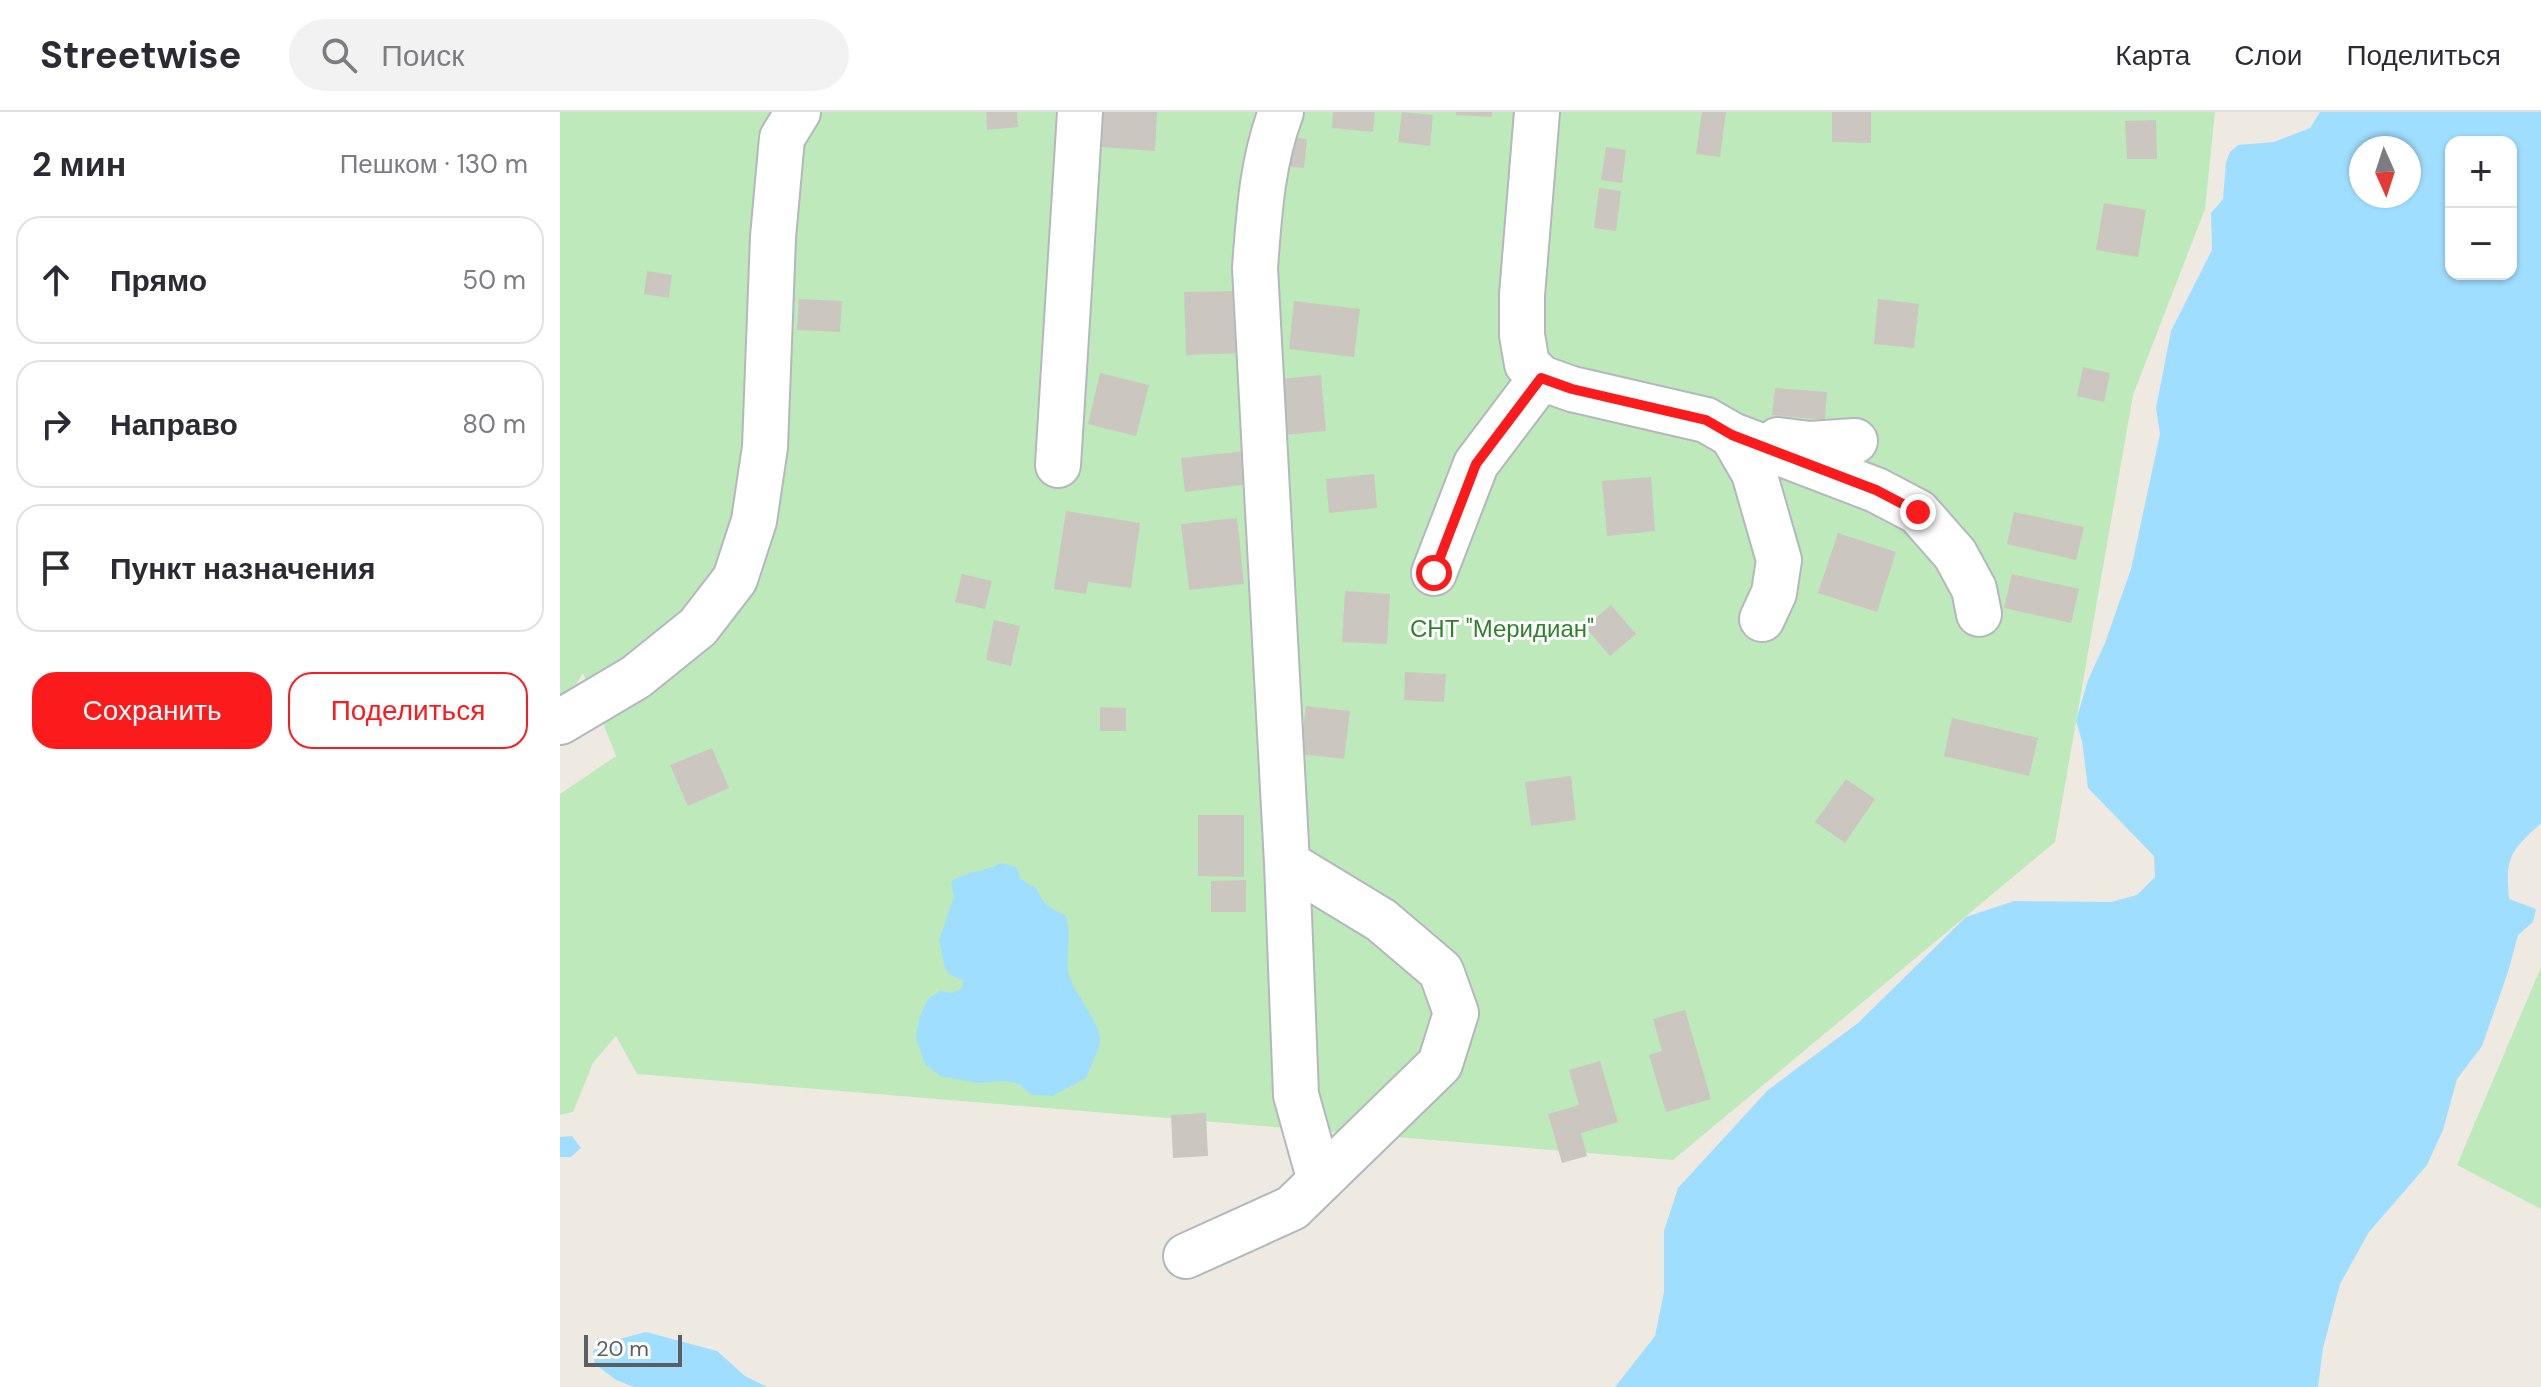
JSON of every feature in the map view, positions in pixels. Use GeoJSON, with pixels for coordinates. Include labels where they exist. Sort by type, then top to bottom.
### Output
{"type":"FeatureCollection","features":[{"type":"Feature","properties":{"kind":"street"},"geometry":{"type":"LineString","coordinates":[[560,722],[636,677],[698,627],[735,579],[754,521],[765,447],[773,237],[782,138],[798,112]]}},
{"type":"Feature","properties":{"kind":"street"},"geometry":{"type":"LineString","coordinates":[[1058,465],[1080,112]]}},
{"type":"Feature","properties":{"kind":"street"},"geometry":{"type":"LineString","coordinates":[[1281,112],[1271,140],[1260,199],[1255,268],[1257,348],[1287,863],[1296,1095],[1320,1181]]}},
{"type":"Feature","properties":{"kind":"street"},"geometry":{"type":"LineString","coordinates":[[1537,112],[1522,295],[1522,335],[1527,364],[1541,378],[1572,389],[1706,420],[1732,435],[1876,490],[1918,512],[1955,554],[1974,589],[1979,614]]}},
{"type":"Feature","properties":{"kind":"street"},"geometry":{"type":"LineString","coordinates":[[1434,573],[1476,464],[1541,378]]}},
{"type":"Feature","properties":{"kind":"street"},"geometry":{"type":"LineString","coordinates":[[1732,435],[1810,444],[1855,441]]}},
{"type":"Feature","properties":{"kind":"street"},"geometry":{"type":"LineString","coordinates":[[1732,435],[1754,473],[1779,560],[1774,593],[1762,619]]}},
{"type":"Feature","properties":{"kind":"street"},"geometry":{"type":"LineString","coordinates":[[1186,1256],[1292,1208],[1440,1064],[1456,1013],[1441,971],[1381,920],[1287,863]]}},
{"type":"Feature","properties":{"kind":"green space","name":"СНТ \"Меридиан\""},"geometry":{"type":"Polygon","coordinates":[[[560,112],[2215,112],[2205,209],[2133,395],[2055,842],[1673,1160],[637,1074],[616,1036],[593,1063],[573,1112],[560,1115],[560,794],[616,756],[583,673],[560,705],[560,112]]]}},
{"type":"Feature","properties":{"kind":"green space"},"geometry":{"type":"Polygon","coordinates":[[[2541,967],[2541,1209],[2457,1165],[2541,967]]]}},
{"type":"Feature","properties":{"kind":"water"},"geometry":{"type":"Polygon","coordinates":[[[2320,112],[2541,112],[2541,823],[2512,855],[2508,873],[2509,899],[2536,909],[2533,922],[2518,935],[2482,1046],[2457,1079],[2443,1130],[2427,1165],[2369,1232],[2340,1284],[2323,1348],[2318,1387],[1615,1387],[1655,1336],[1664,1292],[1664,1231],[1678,1188],[1768,1090],[1858,1023],[1966,917],[2014,901],[2111,902],[2137,895],[2155,877],[2154,856],[2088,788],[2076,721],[2088,680],[2105,643],[2131,569],[2160,434],[2156,408],[2171,331],[2212,250],[2211,213],[2223,199],[2226,162],[2230,152],[2238,145],[2274,142],[2310,128],[2320,112]]]}},
{"type":"Feature","properties":{"kind":"water"},"geometry":{"type":"Polygon","coordinates":[[[1001,863],[1016,867],[1021,879],[1037,889],[1044,902],[1065,915],[1069,930],[1070,978],[1100,1035],[1099,1046],[1086,1078],[1052,1096],[1031,1095],[1019,1084],[1006,1081],[978,1083],[940,1076],[925,1064],[916,1038],[919,1018],[928,999],[940,991],[952,993],[962,988],[963,980],[950,975],[945,968],[939,941],[954,896],[951,882],[1001,863]]]}},
{"type":"Feature","properties":{"kind":"water"},"geometry":{"type":"Polygon","coordinates":[[[572,1136],[581,1148],[571,1157],[560,1157],[560,1137],[572,1136]]]}},
{"type":"Feature","properties":{"kind":"water"},"geometry":{"type":"Polygon","coordinates":[[[646,1332],[717,1351],[745,1376],[767,1387],[634,1387],[616,1380],[595,1364],[593,1351],[600,1344],[646,1332]]]}},
{"type":"Feature","properties":{"kind":"building"},"geometry":{"type":"Polygon","coordinates":[[[986,112],[1017,112],[1018,127],[987,130],[986,112]]]}},
{"type":"Feature","properties":{"kind":"building"},"geometry":{"type":"Polygon","coordinates":[[[1103,112],[1157,112],[1155,151],[1101,147],[1103,112]]]}},
{"type":"Feature","properties":{"kind":"building"},"geometry":{"type":"Polygon","coordinates":[[[1333,112],[1375,112],[1373,132],[1332,128],[1333,112]]]}},
{"type":"Feature","properties":{"kind":"building"},"geometry":{"type":"Polygon","coordinates":[[[1402,112],[1433,115],[1430,146],[1398,142],[1402,112]]]}},
{"type":"Feature","properties":{"kind":"building"},"geometry":{"type":"Polygon","coordinates":[[[1456,112],[1492,112],[1492,117],[1456,115],[1456,112]]]}},
{"type":"Feature","properties":{"kind":"building"},"geometry":{"type":"Polygon","coordinates":[[[1702,112],[1726,112],[1720,157],[1696,154],[1702,112]]]}},
{"type":"Feature","properties":{"kind":"building"},"geometry":{"type":"Polygon","coordinates":[[[1832,112],[1871,112],[1871,143],[1832,142],[1832,112]]]}},
{"type":"Feature","properties":{"kind":"building"},"geometry":{"type":"Polygon","coordinates":[[[2156,120],[2157,159],[2127,159],[2125,121],[2156,120]]]}},
{"type":"Feature","properties":{"kind":"building"},"geometry":{"type":"Polygon","coordinates":[[[1284,136],[1307,139],[1304,168],[1281,166],[1284,136]]]}},
{"type":"Feature","properties":{"kind":"building"},"geometry":{"type":"Polygon","coordinates":[[[1606,147],[1626,150],[1622,183],[1601,180],[1606,147]]]}},
{"type":"Feature","properties":{"kind":"building"},"geometry":{"type":"Polygon","coordinates":[[[1599,188],[1621,191],[1616,231],[1594,228],[1599,188]]]}},
{"type":"Feature","properties":{"kind":"building"},"geometry":{"type":"Polygon","coordinates":[[[2104,203],[2146,210],[2138,257],[2096,250],[2104,203]]]}},
{"type":"Feature","properties":{"kind":"building"},"geometry":{"type":"Polygon","coordinates":[[[647,271],[672,275],[669,298],[644,294],[647,271]]]}},
{"type":"Feature","properties":{"kind":"building"},"geometry":{"type":"Polygon","coordinates":[[[1237,291],[1240,353],[1186,355],[1184,292],[1237,291]]]}},
{"type":"Feature","properties":{"kind":"building"},"geometry":{"type":"Polygon","coordinates":[[[799,299],[842,301],[840,332],[797,330],[799,299]]]}},
{"type":"Feature","properties":{"kind":"building"},"geometry":{"type":"Polygon","coordinates":[[[1878,299],[1919,304],[1914,348],[1874,344],[1878,299]]]}},
{"type":"Feature","properties":{"kind":"building"},"geometry":{"type":"Polygon","coordinates":[[[1294,301],[1360,309],[1354,357],[1289,349],[1294,301]]]}},
{"type":"Feature","properties":{"kind":"building"},"geometry":{"type":"Polygon","coordinates":[[[2083,367],[2110,373],[2104,402],[2077,396],[2083,367]]]}},
{"type":"Feature","properties":{"kind":"building"},"geometry":{"type":"Polygon","coordinates":[[[1100,373],[1149,385],[1136,436],[1088,424],[1100,373]]]}},
{"type":"Feature","properties":{"kind":"building"},"geometry":{"type":"Polygon","coordinates":[[[1321,375],[1326,431],[1284,435],[1279,379],[1321,375]]]}},
{"type":"Feature","properties":{"kind":"building"},"geometry":{"type":"Polygon","coordinates":[[[1775,388],[1827,392],[1825,420],[1772,415],[1775,388]]]}},
{"type":"Feature","properties":{"kind":"building"},"geometry":{"type":"Polygon","coordinates":[[[1246,451],[1250,484],[1185,492],[1181,458],[1246,451]]]}},
{"type":"Feature","properties":{"kind":"building"},"geometry":{"type":"Polygon","coordinates":[[[1374,474],[1377,508],[1329,513],[1326,479],[1374,474]]]}},
{"type":"Feature","properties":{"kind":"building"},"geometry":{"type":"Polygon","coordinates":[[[1651,477],[1655,531],[1607,536],[1602,481],[1651,477]]]}},
{"type":"Feature","properties":{"kind":"building"},"geometry":{"type":"Polygon","coordinates":[[[1066,511],[1140,523],[1131,588],[1088,582],[1086,594],[1054,589],[1066,511]]]}},
{"type":"Feature","properties":{"kind":"building"},"geometry":{"type":"Polygon","coordinates":[[[2014,512],[2084,527],[2076,560],[2007,544],[2014,512]]]}},
{"type":"Feature","properties":{"kind":"building"},"geometry":{"type":"Polygon","coordinates":[[[1237,518],[1244,584],[1189,590],[1181,524],[1237,518]]]}},
{"type":"Feature","properties":{"kind":"building"},"geometry":{"type":"Polygon","coordinates":[[[1838,533],[1896,552],[1877,612],[1818,593],[1838,533]]]}},
{"type":"Feature","properties":{"kind":"building"},"geometry":{"type":"Polygon","coordinates":[[[962,574],[992,581],[985,609],[955,602],[962,574]]]}},
{"type":"Feature","properties":{"kind":"building"},"geometry":{"type":"Polygon","coordinates":[[[2012,574],[2079,589],[2071,623],[2004,608],[2012,574]]]}},
{"type":"Feature","properties":{"kind":"building"},"geometry":{"type":"Polygon","coordinates":[[[1345,591],[1390,594],[1387,644],[1342,642],[1345,591]]]}},
{"type":"Feature","properties":{"kind":"building"},"geometry":{"type":"Polygon","coordinates":[[[1611,605],[1636,634],[1610,656],[1585,627],[1611,605]]]}},
{"type":"Feature","properties":{"kind":"building"},"geometry":{"type":"Polygon","coordinates":[[[994,620],[1020,626],[1011,666],[986,660],[994,620]]]}},
{"type":"Feature","properties":{"kind":"building"},"geometry":{"type":"Polygon","coordinates":[[[1405,672],[1446,674],[1444,702],[1404,700],[1405,672]]]}},
{"type":"Feature","properties":{"kind":"building"},"geometry":{"type":"Polygon","coordinates":[[[1306,706],[1350,711],[1344,759],[1300,754],[1306,706]]]}},
{"type":"Feature","properties":{"kind":"building"},"geometry":{"type":"Polygon","coordinates":[[[1100,707],[1126,708],[1126,731],[1100,731],[1100,707]]]}},
{"type":"Feature","properties":{"kind":"building"},"geometry":{"type":"Polygon","coordinates":[[[1952,718],[2038,738],[2029,776],[1944,756],[1952,718]]]}},
{"type":"Feature","properties":{"kind":"building"},"geometry":{"type":"Polygon","coordinates":[[[712,748],[729,788],[688,806],[670,765],[712,748]]]}},
{"type":"Feature","properties":{"kind":"building"},"geometry":{"type":"Polygon","coordinates":[[[1571,776],[1576,820],[1531,826],[1525,782],[1571,776]]]}},
{"type":"Feature","properties":{"kind":"building"},"geometry":{"type":"Polygon","coordinates":[[[1846,779],[1875,799],[1845,843],[1815,822],[1846,779]]]}},
{"type":"Feature","properties":{"kind":"building"},"geometry":{"type":"Polygon","coordinates":[[[1198,815],[1244,815],[1244,877],[1198,876],[1198,815]]]}},
{"type":"Feature","properties":{"kind":"building"},"geometry":{"type":"Polygon","coordinates":[[[1246,880],[1246,912],[1211,912],[1211,881],[1246,880]]]}},
{"type":"Feature","properties":{"kind":"building"},"geometry":{"type":"Polygon","coordinates":[[[1685,1010],[1711,1099],[1666,1112],[1649,1055],[1662,1051],[1653,1019],[1685,1010]]]}},
{"type":"Feature","properties":{"kind":"building"},"geometry":{"type":"Polygon","coordinates":[[[1600,1061],[1618,1122],[1581,1133],[1587,1156],[1562,1163],[1548,1114],[1579,1105],[1569,1070],[1600,1061]]]}},
{"type":"Feature","properties":{"kind":"building"},"geometry":{"type":"Polygon","coordinates":[[[1206,1113],[1208,1156],[1173,1158],[1171,1115],[1206,1113]]]}},
{"type":"Feature","properties":{"kind":"route"},"geometry":{"type":"LineString","coordinates":[[1434,573],[1476,464],[1541,378],[1572,389],[1706,420],[1732,435],[1876,490],[1918,512]]}}]}
